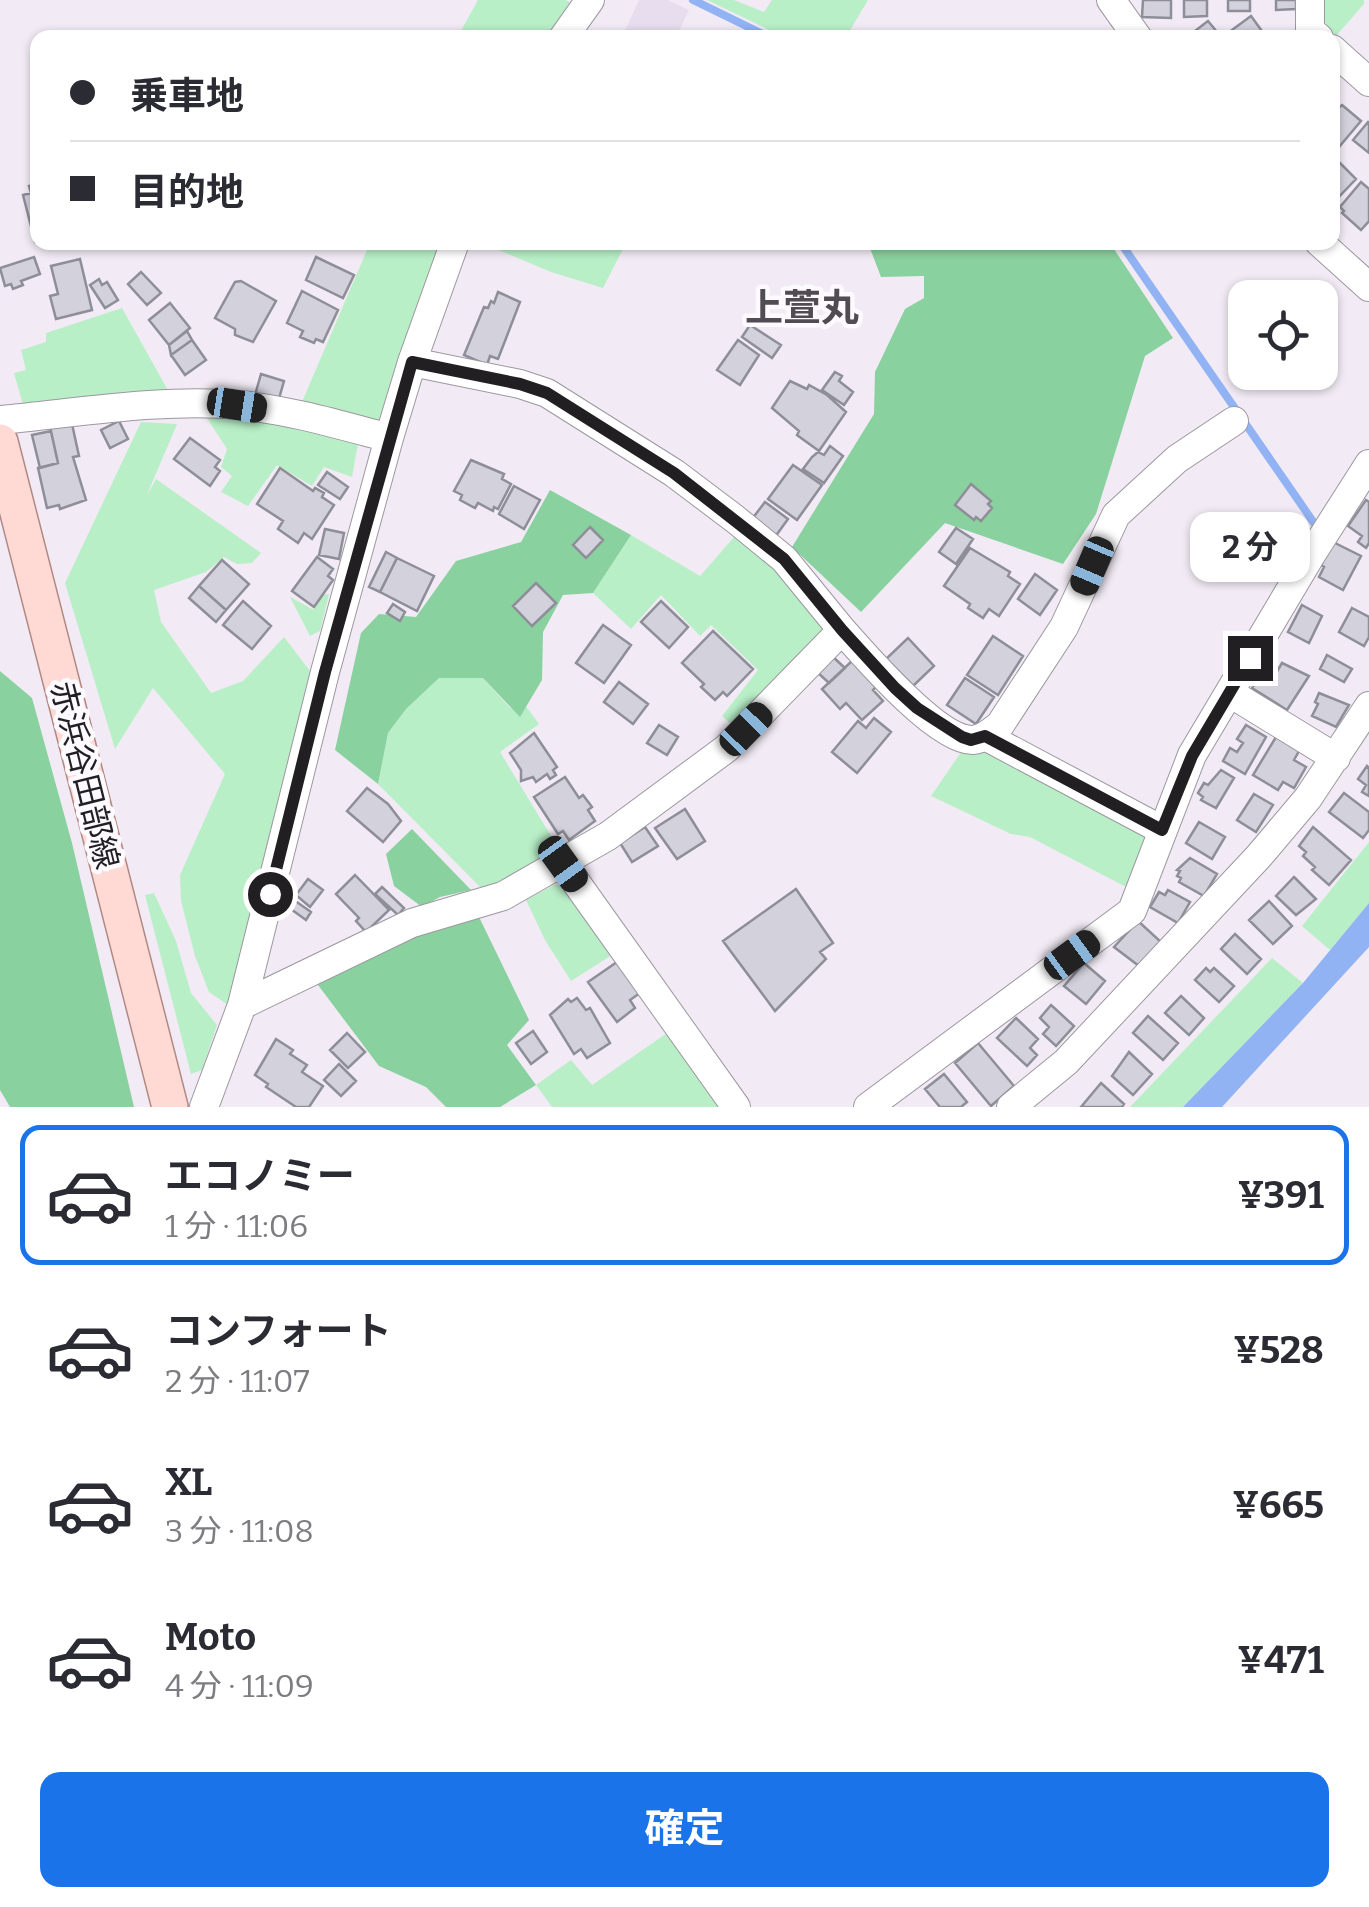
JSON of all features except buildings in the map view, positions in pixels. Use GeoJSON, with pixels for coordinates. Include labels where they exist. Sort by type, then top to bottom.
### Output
{"type":"FeatureCollection","features":[{"type":"Feature","properties":{"kind":"main road","name":"赤浜谷田部線"},"geometry":{"type":"LineString","coordinates":[[0,442],[170,1107]]}},
{"type":"Feature","properties":{"kind":"street"},"geometry":{"type":"LineString","coordinates":[[569,30],[590,0]]}},
{"type":"Feature","properties":{"kind":"street"},"geometry":{"type":"LineString","coordinates":[[1112,0],[1133,30]]}},
{"type":"Feature","properties":{"kind":"street"},"geometry":{"type":"LineString","coordinates":[[1310,0],[1310,30]]}},
{"type":"Feature","properties":{"kind":"street"},"geometry":{"type":"LineString","coordinates":[[1340,57],[1369,82]]}},
{"type":"Feature","properties":{"kind":"street"},"geometry":{"type":"LineString","coordinates":[[204,1107],[242,1005],[325,672],[389,438],[452,250]]}},
{"type":"Feature","properties":{"kind":"street"},"geometry":{"type":"LineString","coordinates":[[1327,250],[1369,287]]}},
{"type":"Feature","properties":{"kind":"street"},"geometry":{"type":"LineString","coordinates":[[412,362],[547,393],[674,473],[784,559],[842,630],[917,708],[971,740],[1000,725],[1064,627],[1116,515],[1178,459],[1234,421]]}},
{"type":"Feature","properties":{"kind":"street"},"geometry":{"type":"LineString","coordinates":[[0,420],[179,404],[237,405],[290,413],[389,438]]}},
{"type":"Feature","properties":{"kind":"street"},"geometry":{"type":"LineString","coordinates":[[868,1107],[1132,910],[1192,756],[1369,464]]}},
{"type":"Feature","properties":{"kind":"street"},"geometry":{"type":"LineString","coordinates":[[242,1005],[412,923],[504,896],[608,836],[727,748],[842,630]]}},
{"type":"Feature","properties":{"kind":"street"},"geometry":{"type":"LineString","coordinates":[[1230,693],[1336,758]]}},
{"type":"Feature","properties":{"kind":"street"},"geometry":{"type":"LineString","coordinates":[[1011,1107],[1066,1062],[1246,870],[1308,798],[1369,706]]}},
{"type":"Feature","properties":{"kind":"street"},"geometry":{"type":"LineString","coordinates":[[985,736],[1162,830]]}},
{"type":"Feature","properties":{"kind":"street"},"geometry":{"type":"LineString","coordinates":[[563,864],[736,1107]]}},
{"type":"Feature","properties":{"kind":"shaded area"},"geometry":{"type":"Polygon","coordinates":[[[639,0],[668,0],[689,10],[679,30],[625,30],[639,0]]]}},
{"type":"Feature","properties":{"kind":"green space"},"geometry":{"type":"Polygon","coordinates":[[[478,0],[570,2],[552,30],[461,30],[478,0]]]}},
{"type":"Feature","properties":{"kind":"green space"},"geometry":{"type":"Polygon","coordinates":[[[707,0],[734,0],[764,12],[772,0],[868,0],[850,30],[769,30],[707,0]]]}},
{"type":"Feature","properties":{"kind":"green space"},"geometry":{"type":"Polygon","coordinates":[[[1322,0],[1364,0],[1340,31],[1331,30],[1322,19],[1322,0]]]}},
{"type":"Feature","properties":{"kind":"green space"},"geometry":{"type":"Polygon","coordinates":[[[367,250],[437,250],[380,421],[374,424],[299,409],[367,250]]]}},
{"type":"Feature","properties":{"kind":"green space"},"geometry":{"type":"Polygon","coordinates":[[[499,250],[622,250],[603,288],[499,250]]]}},
{"type":"Feature","properties":{"kind":"green space"},"geometry":{"type":"Polygon","coordinates":[[[871,250],[1115,250],[1173,338],[1145,356],[1096,514],[1063,564],[945,523],[861,612],[792,547],[874,414],[875,372],[905,309],[924,298],[924,276],[881,277],[871,250]]]}},
{"type":"Feature","properties":{"kind":"green space"},"geometry":{"type":"Polygon","coordinates":[[[122,308],[170,394],[24,408],[14,373],[26,370],[21,350],[46,342],[46,333],[122,308]]]}},
{"type":"Feature","properties":{"kind":"green space"},"geometry":{"type":"Polygon","coordinates":[[[205,415],[261,419],[359,438],[352,477],[324,467],[312,486],[277,465],[248,506],[221,492],[232,476],[221,467],[227,449],[205,415]]]}},
{"type":"Feature","properties":{"kind":"green space"},"geometry":{"type":"Polygon","coordinates":[[[141,422],[177,424],[146,497],[156,479],[261,553],[252,563],[237,564],[224,557],[206,572],[154,590],[161,622],[211,693],[243,681],[284,637],[310,671],[228,1005],[209,992],[195,956],[181,901],[180,875],[225,774],[153,688],[115,749],[65,583],[141,422]]]}},
{"type":"Feature","properties":{"kind":"green space"},"geometry":{"type":"Polygon","coordinates":[[[550,490],[631,535],[593,593],[563,595],[543,632],[542,680],[520,717],[483,678],[439,678],[406,709],[388,733],[378,784],[335,750],[361,633],[379,614],[416,617],[456,561],[521,542],[550,490]]]}},
{"type":"Feature","properties":{"kind":"green space"},"geometry":{"type":"Polygon","coordinates":[[[631,535],[700,576],[735,536],[781,570],[825,628],[736,728],[722,716],[758,670],[711,625],[700,636],[661,595],[631,629],[593,593],[631,535]]]}},
{"type":"Feature","properties":{"kind":"green space"},"geometry":{"type":"Polygon","coordinates":[[[329,594],[320,631],[310,636],[290,597],[314,610],[322,595],[329,594]]]}},
{"type":"Feature","properties":{"kind":"green space"},"geometry":{"type":"Polygon","coordinates":[[[0,671],[32,698],[72,843],[134,1107],[10,1107],[0,1090],[0,671]]]}},
{"type":"Feature","properties":{"kind":"green space"},"geometry":{"type":"Polygon","coordinates":[[[439,678],[483,678],[510,708],[525,705],[539,724],[500,752],[559,849],[521,874],[483,890],[378,784],[388,733],[406,709],[439,678]]]}},
{"type":"Feature","properties":{"kind":"green space"},"geometry":{"type":"Polygon","coordinates":[[[964,748],[987,751],[1147,832],[1130,889],[1030,837],[1011,834],[931,796],[964,748]]]}},
{"type":"Feature","properties":{"kind":"green space"},"geometry":{"type":"Polygon","coordinates":[[[412,829],[471,890],[440,897],[422,907],[394,886],[386,854],[412,829]]]}},
{"type":"Feature","properties":{"kind":"green space"},"geometry":{"type":"Polygon","coordinates":[[[1369,842],[1369,903],[1330,950],[1302,926],[1369,842]]]}},
{"type":"Feature","properties":{"kind":"green space"},"geometry":{"type":"Polygon","coordinates":[[[556,884],[565,888],[612,955],[571,981],[526,900],[556,884]]]}},
{"type":"Feature","properties":{"kind":"green space"},"geometry":{"type":"Polygon","coordinates":[[[154,893],[176,941],[191,993],[217,1025],[202,1070],[191,1074],[145,895],[154,893]]]}},
{"type":"Feature","properties":{"kind":"green space"},"geometry":{"type":"Polygon","coordinates":[[[479,917],[529,1020],[507,1045],[536,1085],[500,1107],[446,1107],[426,1087],[379,1066],[315,981],[417,933],[479,917]]]}},
{"type":"Feature","properties":{"kind":"green space"},"geometry":{"type":"Polygon","coordinates":[[[1272,958],[1303,983],[1183,1107],[1130,1107],[1272,958]]]}},
{"type":"Feature","properties":{"kind":"green space"},"geometry":{"type":"Polygon","coordinates":[[[670,1031],[722,1107],[552,1107],[536,1085],[571,1060],[592,1085],[670,1031]]]}},
{"type":"Feature","properties":{"kind":"water"},"geometry":{"type":"Polygon","coordinates":[[[1369,903],[1369,947],[1222,1107],[1183,1107],[1303,983],[1369,903]]]}},
{"type":"Feature","properties":{"kind":"waterway"},"geometry":{"type":"LineString","coordinates":[[693,0],[755,30]]}},
{"type":"Feature","properties":{"kind":"waterway"},"geometry":{"type":"LineString","coordinates":[[1126,250],[1314,523]]}},
{"type":"Feature","properties":{"kind":"district","name":"上萱丸"},"geometry":{"type":"Point","coordinates":[802,308]}},
{"type":"Feature","properties":{"kind":"route"},"geometry":{"type":"LineString","coordinates":[[270,894],[325,672],[412,362],[547,393],[674,473],[784,559],[842,630],[917,708],[962,737],[971,740],[985,736],[1162,830],[1192,756],[1250,658]]}}]}
